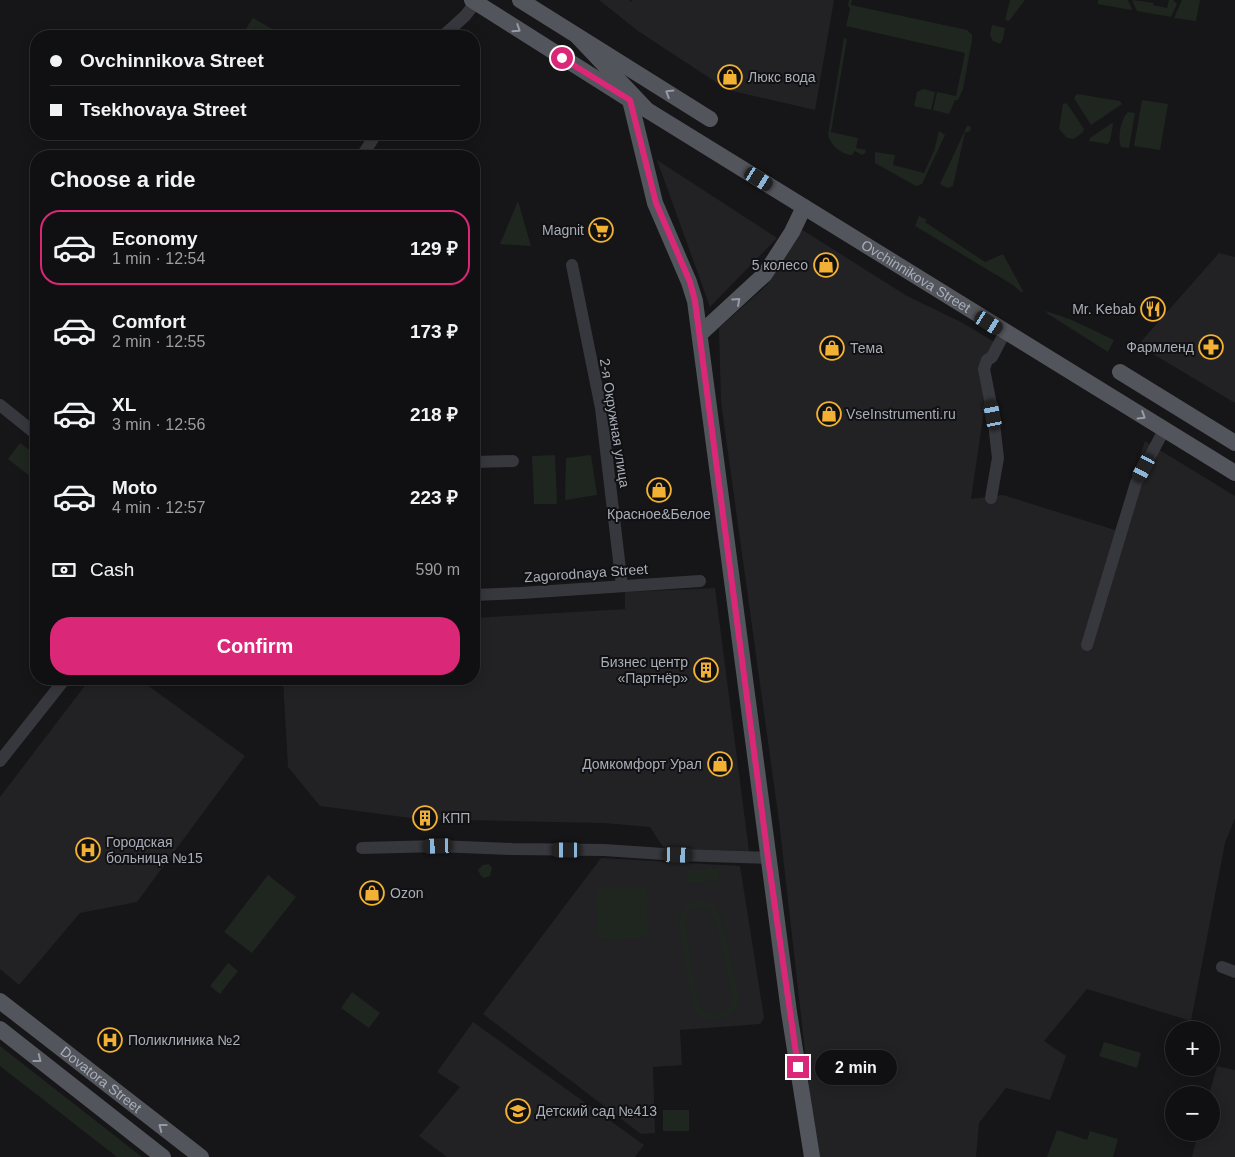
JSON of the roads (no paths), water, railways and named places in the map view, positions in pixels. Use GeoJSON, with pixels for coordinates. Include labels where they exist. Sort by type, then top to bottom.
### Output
{"type":"FeatureCollection","features":[{"type":"Feature","properties":{"kind":"main road"},"geometry":{"type":"LineString","coordinates":[[520,0],[710,120]]}},
{"type":"Feature","properties":{"kind":"main road"},"geometry":{"type":"LineString","coordinates":[[475,1],[630,100],[656,203],[690,282],[701,333],[768,858],[789,1012],[812,1157]]}},
{"type":"Feature","properties":{"kind":"main road","name":"Ovchinnikova Street"},"geometry":{"type":"LineString","coordinates":[[577,36],[647,110],[1235,473]]}},
{"type":"Feature","properties":{"kind":"main road"},"geometry":{"type":"LineString","coordinates":[[701,333],[749,291],[765,274],[792,232],[804,207]]}},
{"type":"Feature","properties":{"kind":"main road"},"geometry":{"type":"LineString","coordinates":[[1120,372],[1235,442]]}},
{"type":"Feature","properties":{"kind":"main road","name":"Dovatora Street"},"geometry":{"type":"LineString","coordinates":[[0,1001],[201,1157]]}},
{"type":"Feature","properties":{"kind":"main road","name":"Dovatora Street"},"geometry":{"type":"LineString","coordinates":[[0,1029],[163,1157]]}},
{"type":"Feature","properties":{"kind":"street"},"geometry":{"type":"LineString","coordinates":[[450,30],[465,16],[475,1]]}},
{"type":"Feature","properties":{"kind":"street","name":"2-я Окружная улица"},"geometry":{"type":"LineString","coordinates":[[572,265],[601,408],[622,586]]}},
{"type":"Feature","properties":{"kind":"street"},"geometry":{"type":"LineString","coordinates":[[991,498],[998,458],[993,415],[984,369],[986,360],[992,357],[1005,332]]}},
{"type":"Feature","properties":{"kind":"street"},"geometry":{"type":"LineString","coordinates":[[0,405],[30,429]]}},
{"type":"Feature","properties":{"kind":"street"},"geometry":{"type":"LineString","coordinates":[[1087,645],[1136,483],[1164,430]]}},
{"type":"Feature","properties":{"kind":"street"},"geometry":{"type":"LineString","coordinates":[[480,462],[513,461]]}},
{"type":"Feature","properties":{"kind":"street","name":"Zagorodnaya Street"},"geometry":{"type":"LineString","coordinates":[[480,594],[521,593],[700,581]]}},
{"type":"Feature","properties":{"kind":"street"},"geometry":{"type":"LineString","coordinates":[[0,761],[60,685]]}},
{"type":"Feature","properties":{"kind":"street"},"geometry":{"type":"LineString","coordinates":[[362,848],[438,846],[604,850],[768,858]]}},
{"type":"Feature","properties":{"kind":"street"},"geometry":{"type":"LineString","coordinates":[[1222,967],[1235,972]]}},
{"type":"Feature","properties":{"kind":"place","name":"Люкс вода"},"geometry":{"type":"Point","coordinates":[730,77]}},
{"type":"Feature","properties":{"kind":"place","name":"Magnit"},"geometry":{"type":"Point","coordinates":[601,230]}},
{"type":"Feature","properties":{"kind":"place","name":"5 колесо"},"geometry":{"type":"Point","coordinates":[826,265]}},
{"type":"Feature","properties":{"kind":"place","name":"Mr. Kebab"},"geometry":{"type":"Point","coordinates":[1153,309]}},
{"type":"Feature","properties":{"kind":"place","name":"Фармленд"},"geometry":{"type":"Point","coordinates":[1211,347]}},
{"type":"Feature","properties":{"kind":"place","name":"Тема"},"geometry":{"type":"Point","coordinates":[832,348]}},
{"type":"Feature","properties":{"kind":"place","name":"VseInstrumenti.ru"},"geometry":{"type":"Point","coordinates":[829,414]}},
{"type":"Feature","properties":{"kind":"place","name":"Красное&Белое"},"geometry":{"type":"Point","coordinates":[659,490]}},
{"type":"Feature","properties":{"kind":"place","name":"Бизнес центр «Партнёр»"},"geometry":{"type":"Point","coordinates":[706,670]}},
{"type":"Feature","properties":{"kind":"place","name":"Домкомфорт Урал"},"geometry":{"type":"Point","coordinates":[720,764]}},
{"type":"Feature","properties":{"kind":"place","name":"КПП"},"geometry":{"type":"Point","coordinates":[425,818]}},
{"type":"Feature","properties":{"kind":"place","name":"Городская больница №15"},"geometry":{"type":"Point","coordinates":[88,850]}},
{"type":"Feature","properties":{"kind":"place","name":"Ozon"},"geometry":{"type":"Point","coordinates":[372,893]}},
{"type":"Feature","properties":{"kind":"place","name":"Поликлиника №2"},"geometry":{"type":"Point","coordinates":[110,1040]}},
{"type":"Feature","properties":{"kind":"place","name":"Детский сад №413"},"geometry":{"type":"Point","coordinates":[518,1111]}}]}
